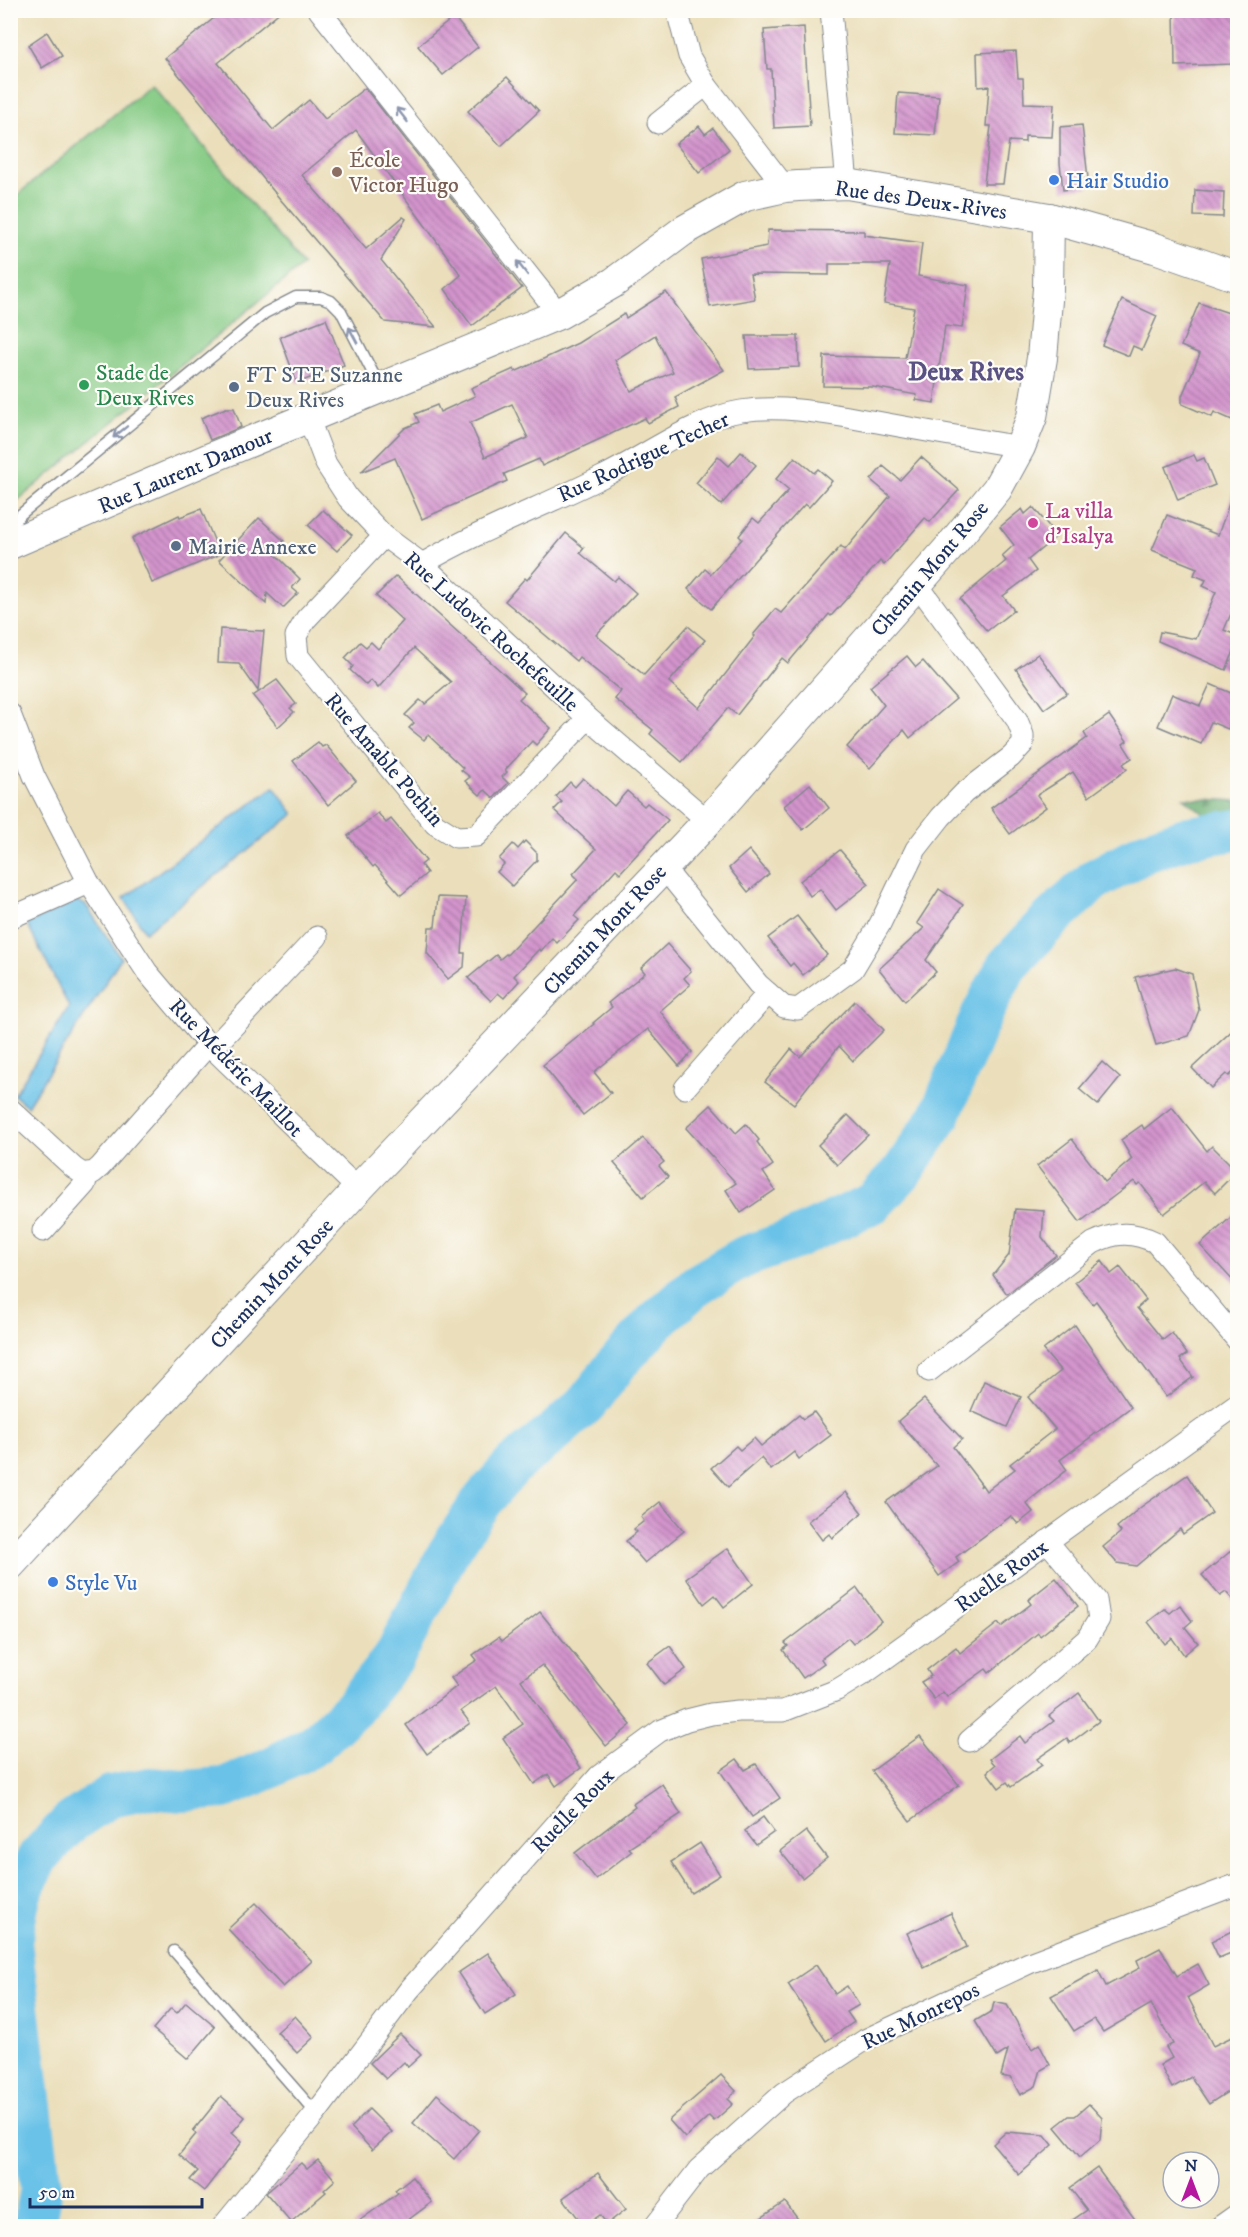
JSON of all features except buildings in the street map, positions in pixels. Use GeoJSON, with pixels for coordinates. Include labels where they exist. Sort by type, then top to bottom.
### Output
{"type":"FeatureCollection","features":[{"type":"Feature","properties":{"kind":"street"},"geometry":{"type":"LineString","coordinates":[[319,10],[559,314]]}},
{"type":"Feature","properties":{"kind":"street"},"geometry":{"type":"LineString","coordinates":[[676,10],[689,56],[706,85],[785,187]]}},
{"type":"Feature","properties":{"kind":"street"},"geometry":{"type":"LineString","coordinates":[[831,10],[847,184]]}},
{"type":"Feature","properties":{"kind":"street"},"geometry":{"type":"LineString","coordinates":[[658,123],[706,85]]}},
{"type":"Feature","properties":{"kind":"street","name":"Rue des Deux-Rives"},"geometry":{"type":"LineString","coordinates":[[559,314],[613,283],[683,231],[712,214],[745,196],[785,187],[847,184],[1049,218],[1155,248],[1238,278]]}},
{"type":"Feature","properties":{"kind":"street","name":"Chemin Mont Rose"},"geometry":{"type":"LineString","coordinates":[[10,1566],[358,1189],[708,821],[917,584],[997,489],[1020,447],[1032,417],[1042,358],[1048,289],[1049,218]]}},
{"type":"Feature","properties":{"kind":"street","name":"Rue Laurent Damour"},"geometry":{"type":"LineString","coordinates":[[10,544],[308,417],[559,314]]}},
{"type":"Feature","properties":{"kind":"street","name":"Rue Rodrigue Techer"},"geometry":{"type":"LineString","coordinates":[[422,564],[459,542],[603,477],[693,428],[717,417],[741,411],[761,409],[819,412],[1020,447]]}},
{"type":"Feature","properties":{"kind":"street","name":"Rue Ludovic Rochefeuille"},"geometry":{"type":"LineString","coordinates":[[308,417],[326,464],[348,498],[384,536],[422,564],[588,718],[708,821]]}},
{"type":"Feature","properties":{"kind":"street","name":"Rue Amable Pothin"},"geometry":{"type":"LineString","coordinates":[[384,536],[306,619],[296,636],[298,656],[435,824],[456,837],[476,836],[588,718]]}},
{"type":"Feature","properties":{"kind":"street"},"geometry":{"type":"LineString","coordinates":[[663,867],[758,984],[784,1007],[798,1009],[853,969],[880,924],[916,849],[941,817],[964,793],[1011,757],[1023,744],[1023,735],[1017,720],[917,584]]}},
{"type":"Feature","properties":{"kind":"street","name":"Rue Médéric Maillot"},"geometry":{"type":"LineString","coordinates":[[10,714],[34,776],[89,883],[147,972],[211,1046],[358,1189]]}},
{"type":"Feature","properties":{"kind":"street"},"geometry":{"type":"LineString","coordinates":[[10,918],[89,883]]}},
{"type":"Feature","properties":{"kind":"street"},"geometry":{"type":"LineString","coordinates":[[10,1109],[74,1168],[83,1174],[93,1173],[211,1046],[317,937]]}},
{"type":"Feature","properties":{"kind":"street"},"geometry":{"type":"LineString","coordinates":[[685,1088],[768,993]]}},
{"type":"Feature","properties":{"kind":"street"},"geometry":{"type":"LineString","coordinates":[[43,1231],[85,1184],[88,1173]]}},
{"type":"Feature","properties":{"kind":"street"},"geometry":{"type":"LineString","coordinates":[[928,1371],[1093,1244],[1106,1237],[1123,1233],[1140,1234],[1155,1242],[1237,1339]]}},
{"type":"Feature","properties":{"kind":"street","name":"Ruelle Roux"},"geometry":{"type":"LineString","coordinates":[[223,2226],[316,2113],[409,1990],[600,1776],[660,1731],[687,1720],[738,1711],[783,1711],[837,1690],[868,1671],[1238,1404]]}},
{"type":"Feature","properties":{"kind":"street"},"geometry":{"type":"LineString","coordinates":[[969,1742],[1087,1639],[1100,1619],[1096,1600],[1047,1541]]}},
{"type":"Feature","properties":{"kind":"street","name":"Rue Monrepos"},"geometry":{"type":"LineString","coordinates":[[655,2226],[699,2169],[784,2093],[865,2040],[1029,1963],[1238,1884]]}},
{"type":"Feature","properties":{"kind":"street"},"geometry":{"type":"LineString","coordinates":[[1221,2226],[1238,2214]]}},
{"type":"Feature","properties":{"kind":"lane"},"geometry":{"type":"LineString","coordinates":[[10,528],[21,514],[265,313],[296,297],[321,297],[331,301],[341,312],[380,387]]}},
{"type":"Feature","properties":{"kind":"lane"},"geometry":{"type":"LineString","coordinates":[[174,1951],[316,2113]]}},
{"type":"Feature","properties":{"kind":"green space","name":"Stade de Deux Rives"},"geometry":{"type":"Polygon","coordinates":[[[151,84],[303,265],[11,506],[11,200],[151,84]]]}},
{"type":"Feature","properties":{"kind":"green space"},"geometry":{"type":"Polygon","coordinates":[[[1184,798],[1237,801],[1237,841],[1184,798]]]}},
{"type":"Feature","properties":{"kind":"water"},"geometry":{"type":"Polygon","coordinates":[[[274,787],[294,814],[145,932],[124,898],[274,787]]]}},
{"type":"Feature","properties":{"kind":"water"},"geometry":{"type":"Polygon","coordinates":[[[77,901],[86,905],[121,958],[27,1106],[14,1095],[69,1007],[27,924],[77,901]]]}},
{"type":"Feature","properties":{"kind":"waterway"},"geometry":{"type":"LineString","coordinates":[[34,2226],[41,2189],[11,1942],[20,1895],[38,1857],[70,1823],[110,1796],[149,1788],[183,1791],[224,1788],[314,1745],[353,1708],[394,1657],[448,1553],[481,1502],[514,1464],[586,1404],[615,1366],[655,1322],[698,1284],[744,1257],[795,1239],[873,1203],[902,1172],[939,1117],[982,1014],[1007,966],[1051,919],[1094,880],[1145,852],[1189,837],[1238,830]]}},
{"type":"Feature","properties":{"kind":"place","name":"École Victor Hugo"},"geometry":{"type":"Point","coordinates":[337,172]}},
{"type":"Feature","properties":{"kind":"place","name":"Hair Studio"},"geometry":{"type":"Point","coordinates":[1054,180]}},
{"type":"Feature","properties":{"kind":"place","name":"Stade de Deux Rives"},"geometry":{"type":"Point","coordinates":[84,385]}},
{"type":"Feature","properties":{"kind":"place","name":"FT STE Suzanne Deux Rives"},"geometry":{"type":"Point","coordinates":[234,387]}},
{"type":"Feature","properties":{"kind":"place","name":"La villa d'Isalya"},"geometry":{"type":"Point","coordinates":[1033,523]}},
{"type":"Feature","properties":{"kind":"place","name":"Mairie Annexe"},"geometry":{"type":"Point","coordinates":[176,546]}},
{"type":"Feature","properties":{"kind":"place","name":"Style Vu"},"geometry":{"type":"Point","coordinates":[53,1582]}},
{"type":"Feature","properties":{"kind":"district","name":"Deux Rives"},"geometry":{"type":"Point","coordinates":[966,371]}}]}
